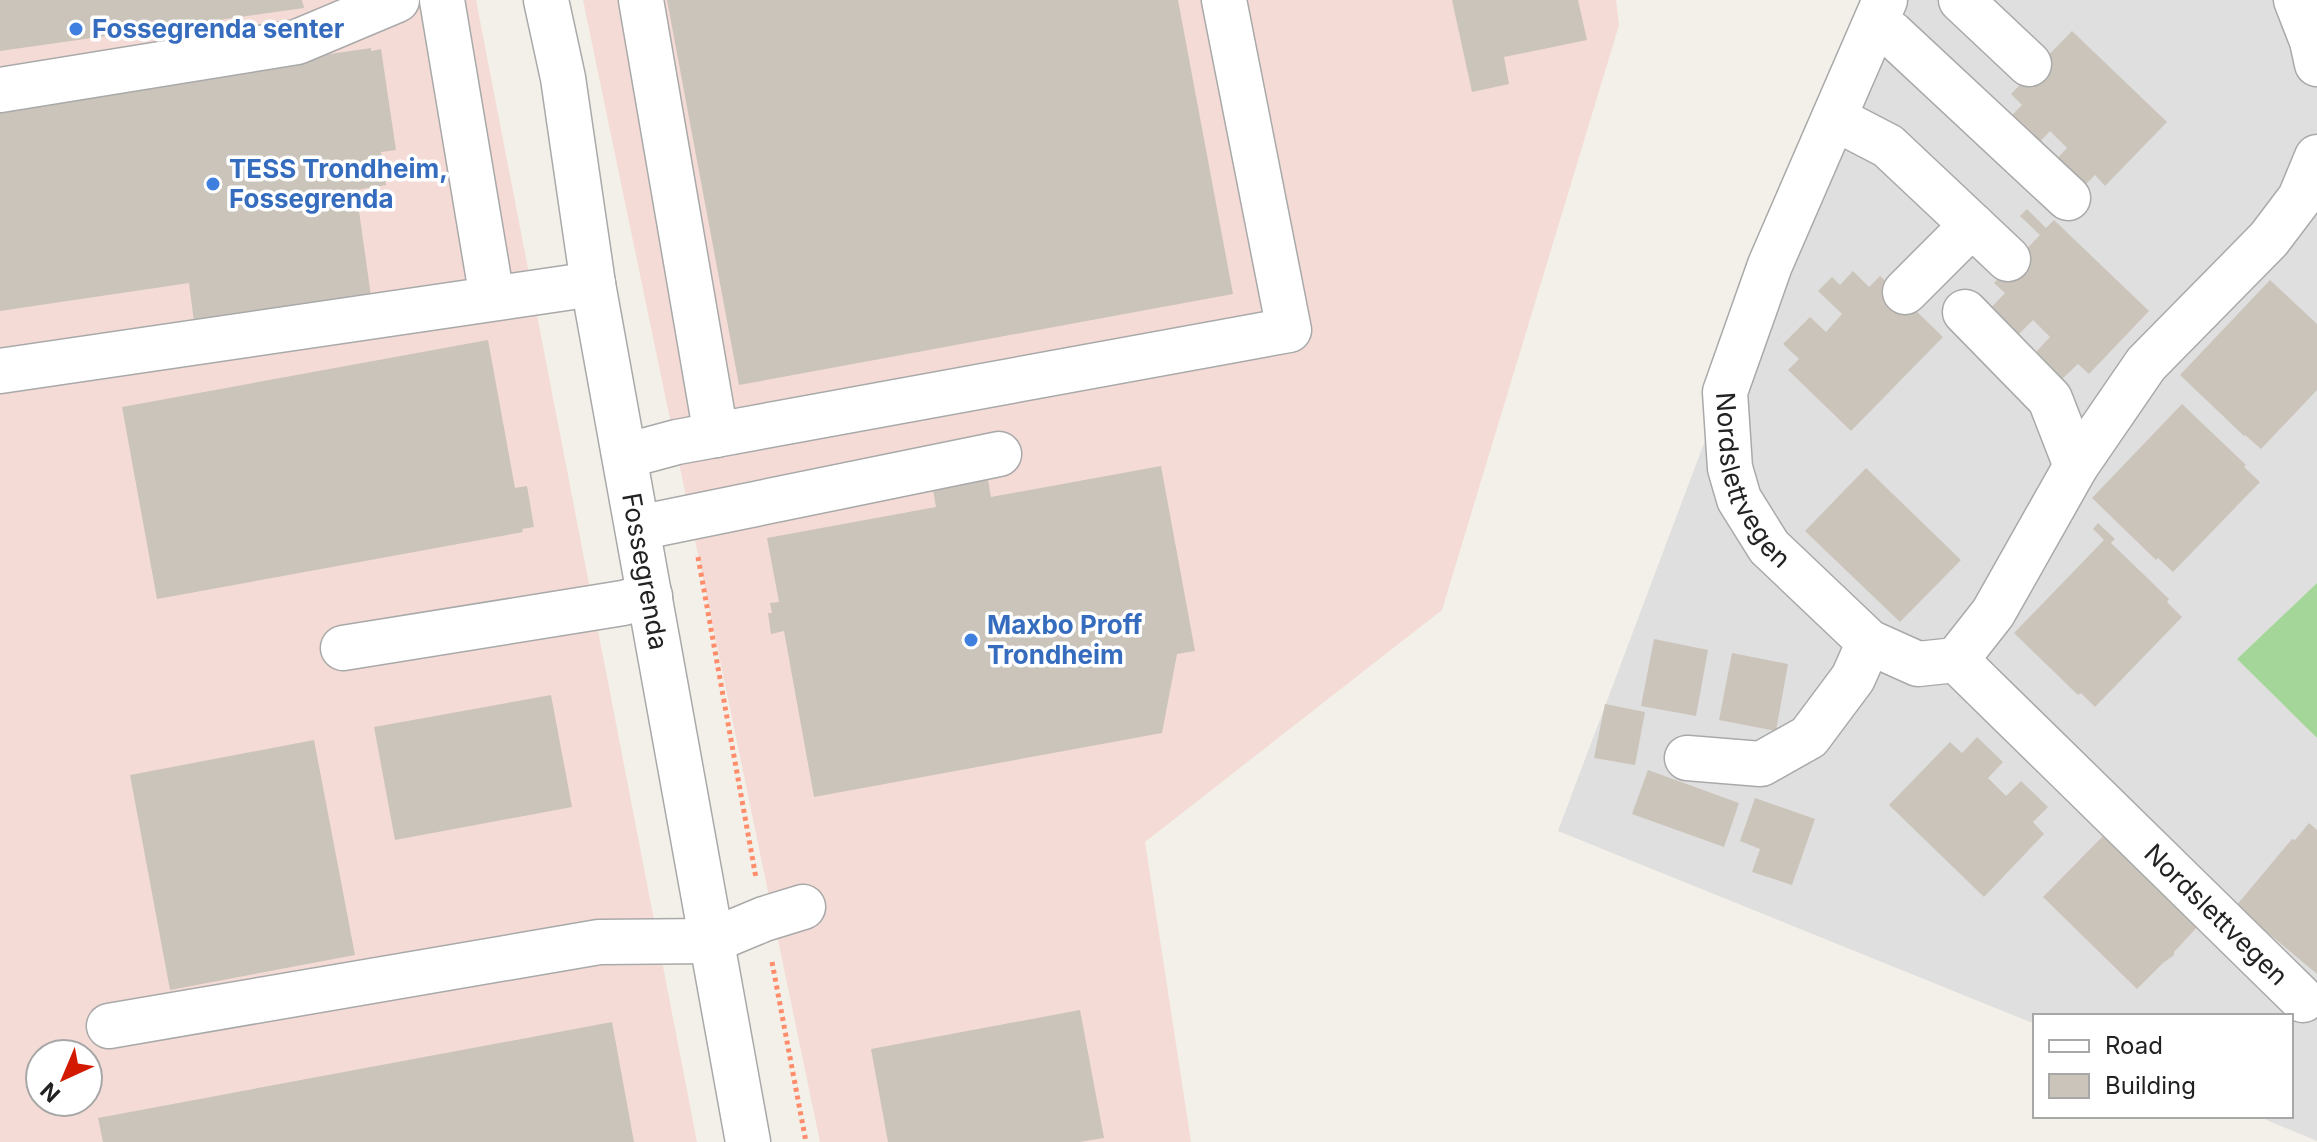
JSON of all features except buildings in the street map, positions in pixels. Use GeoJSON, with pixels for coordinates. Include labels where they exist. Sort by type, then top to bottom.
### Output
{"type":"FeatureCollection","features":[{"type":"Feature","properties":{"kind":"street"},"geometry":{"type":"LineString","coordinates":[[0,90],[297,42],[397,0]]}},
{"type":"Feature","properties":{"kind":"street"},"geometry":{"type":"LineString","coordinates":[[442,0],[492,298]]}},
{"type":"Feature","properties":{"kind":"street","name":"Fossegrenda"},"geometry":{"type":"LineString","coordinates":[[546,0],[563,78],[593,284],[748,1142]]}},
{"type":"Feature","properties":{"kind":"street"},"geometry":{"type":"LineString","coordinates":[[641,0],[716,435]]}},
{"type":"Feature","properties":{"kind":"street"},"geometry":{"type":"LineString","coordinates":[[625,456],[677,442],[1289,330],[1224,0]]}},
{"type":"Feature","properties":{"kind":"street"},"geometry":{"type":"LineString","coordinates":[[2296,0],[2312,41],[2317,64]]}},
{"type":"Feature","properties":{"kind":"street"},"geometry":{"type":"LineString","coordinates":[[1966,1],[2029,64]]}},
{"type":"Feature","properties":{"kind":"street","name":"Nordslettvegen"},"geometry":{"type":"LineString","coordinates":[[1880,12],[1770,265],[1725,392],[1730,468],[1739,499],[1769,547],[1869,642],[1918,664],[1956,660],[2303,1000]]}},
{"type":"Feature","properties":{"kind":"street","name":"Nordslettvegen"},"geometry":{"type":"LineString","coordinates":[[1880,12],[1892,34],[2068,198]]}},
{"type":"Feature","properties":{"kind":"street"},"geometry":{"type":"LineString","coordinates":[[1834,118],[1888,146],[2008,259]]}},
{"type":"Feature","properties":{"kind":"street"},"geometry":{"type":"LineString","coordinates":[[1956,660],[1993,613],[2076,466],[2146,364],[2269,239],[2300,198],[2317,157]]}},
{"type":"Feature","properties":{"kind":"street"},"geometry":{"type":"LineString","coordinates":[[1905,292],[1972,225]]}},
{"type":"Feature","properties":{"kind":"street"},"geometry":{"type":"LineString","coordinates":[[0,371],[593,284]]}},
{"type":"Feature","properties":{"kind":"street"},"geometry":{"type":"LineString","coordinates":[[1965,312],[2050,399],[2076,466]]}},
{"type":"Feature","properties":{"kind":"street"},"geometry":{"type":"LineString","coordinates":[[638,528],[999,454]]}},
{"type":"Feature","properties":{"kind":"street"},"geometry":{"type":"LineString","coordinates":[[343,648],[650,596]]}},
{"type":"Feature","properties":{"kind":"street"},"geometry":{"type":"LineString","coordinates":[[1687,758],[1761,764],[1809,737],[1853,678],[1869,642]]}},
{"type":"Feature","properties":{"kind":"street"},"geometry":{"type":"LineString","coordinates":[[109,1026],[599,942],[711,941],[784,913]]}},
{"type":"Feature","properties":{"kind":"path"},"geometry":{"type":"LineString","coordinates":[[690,516],[784,913],[806,1142]]}},
{"type":"Feature","properties":{"kind":"shaded area"},"geometry":{"type":"Polygon","coordinates":[[[0,0],[476,0],[697,1142],[0,1142],[0,0]]]}},
{"type":"Feature","properties":{"kind":"shaded area"},"geometry":{"type":"Polygon","coordinates":[[[583,0],[1616,0],[1619,25],[1442,610],[1145,842],[1191,1142],[820,1142],[583,0]]]}},
{"type":"Feature","properties":{"kind":"shaded area"},"geometry":{"type":"Polygon","coordinates":[[[1875,0],[2317,0],[2317,583],[2237,659],[2317,738],[2317,1141],[2262,1118],[2293,1118],[2293,1014],[2033,1014],[2033,1023],[1558,831],[1834,98],[1875,0]]]}},
{"type":"Feature","properties":{"kind":"green space"},"geometry":{"type":"Polygon","coordinates":[[[2317,583],[2317,738],[2237,659],[2317,583]]]}},
{"type":"Feature","properties":{"kind":"place","name":"Fossegrenda senter"},"geometry":{"type":"Point","coordinates":[76,29]}},
{"type":"Feature","properties":{"kind":"place","name":"TESS Trondheim, Fossegrenda"},"geometry":{"type":"Point","coordinates":[213,184]}},
{"type":"Feature","properties":{"kind":"place","name":"Maxbo Proff Trondheim"},"geometry":{"type":"Point","coordinates":[971,640]}}]}
